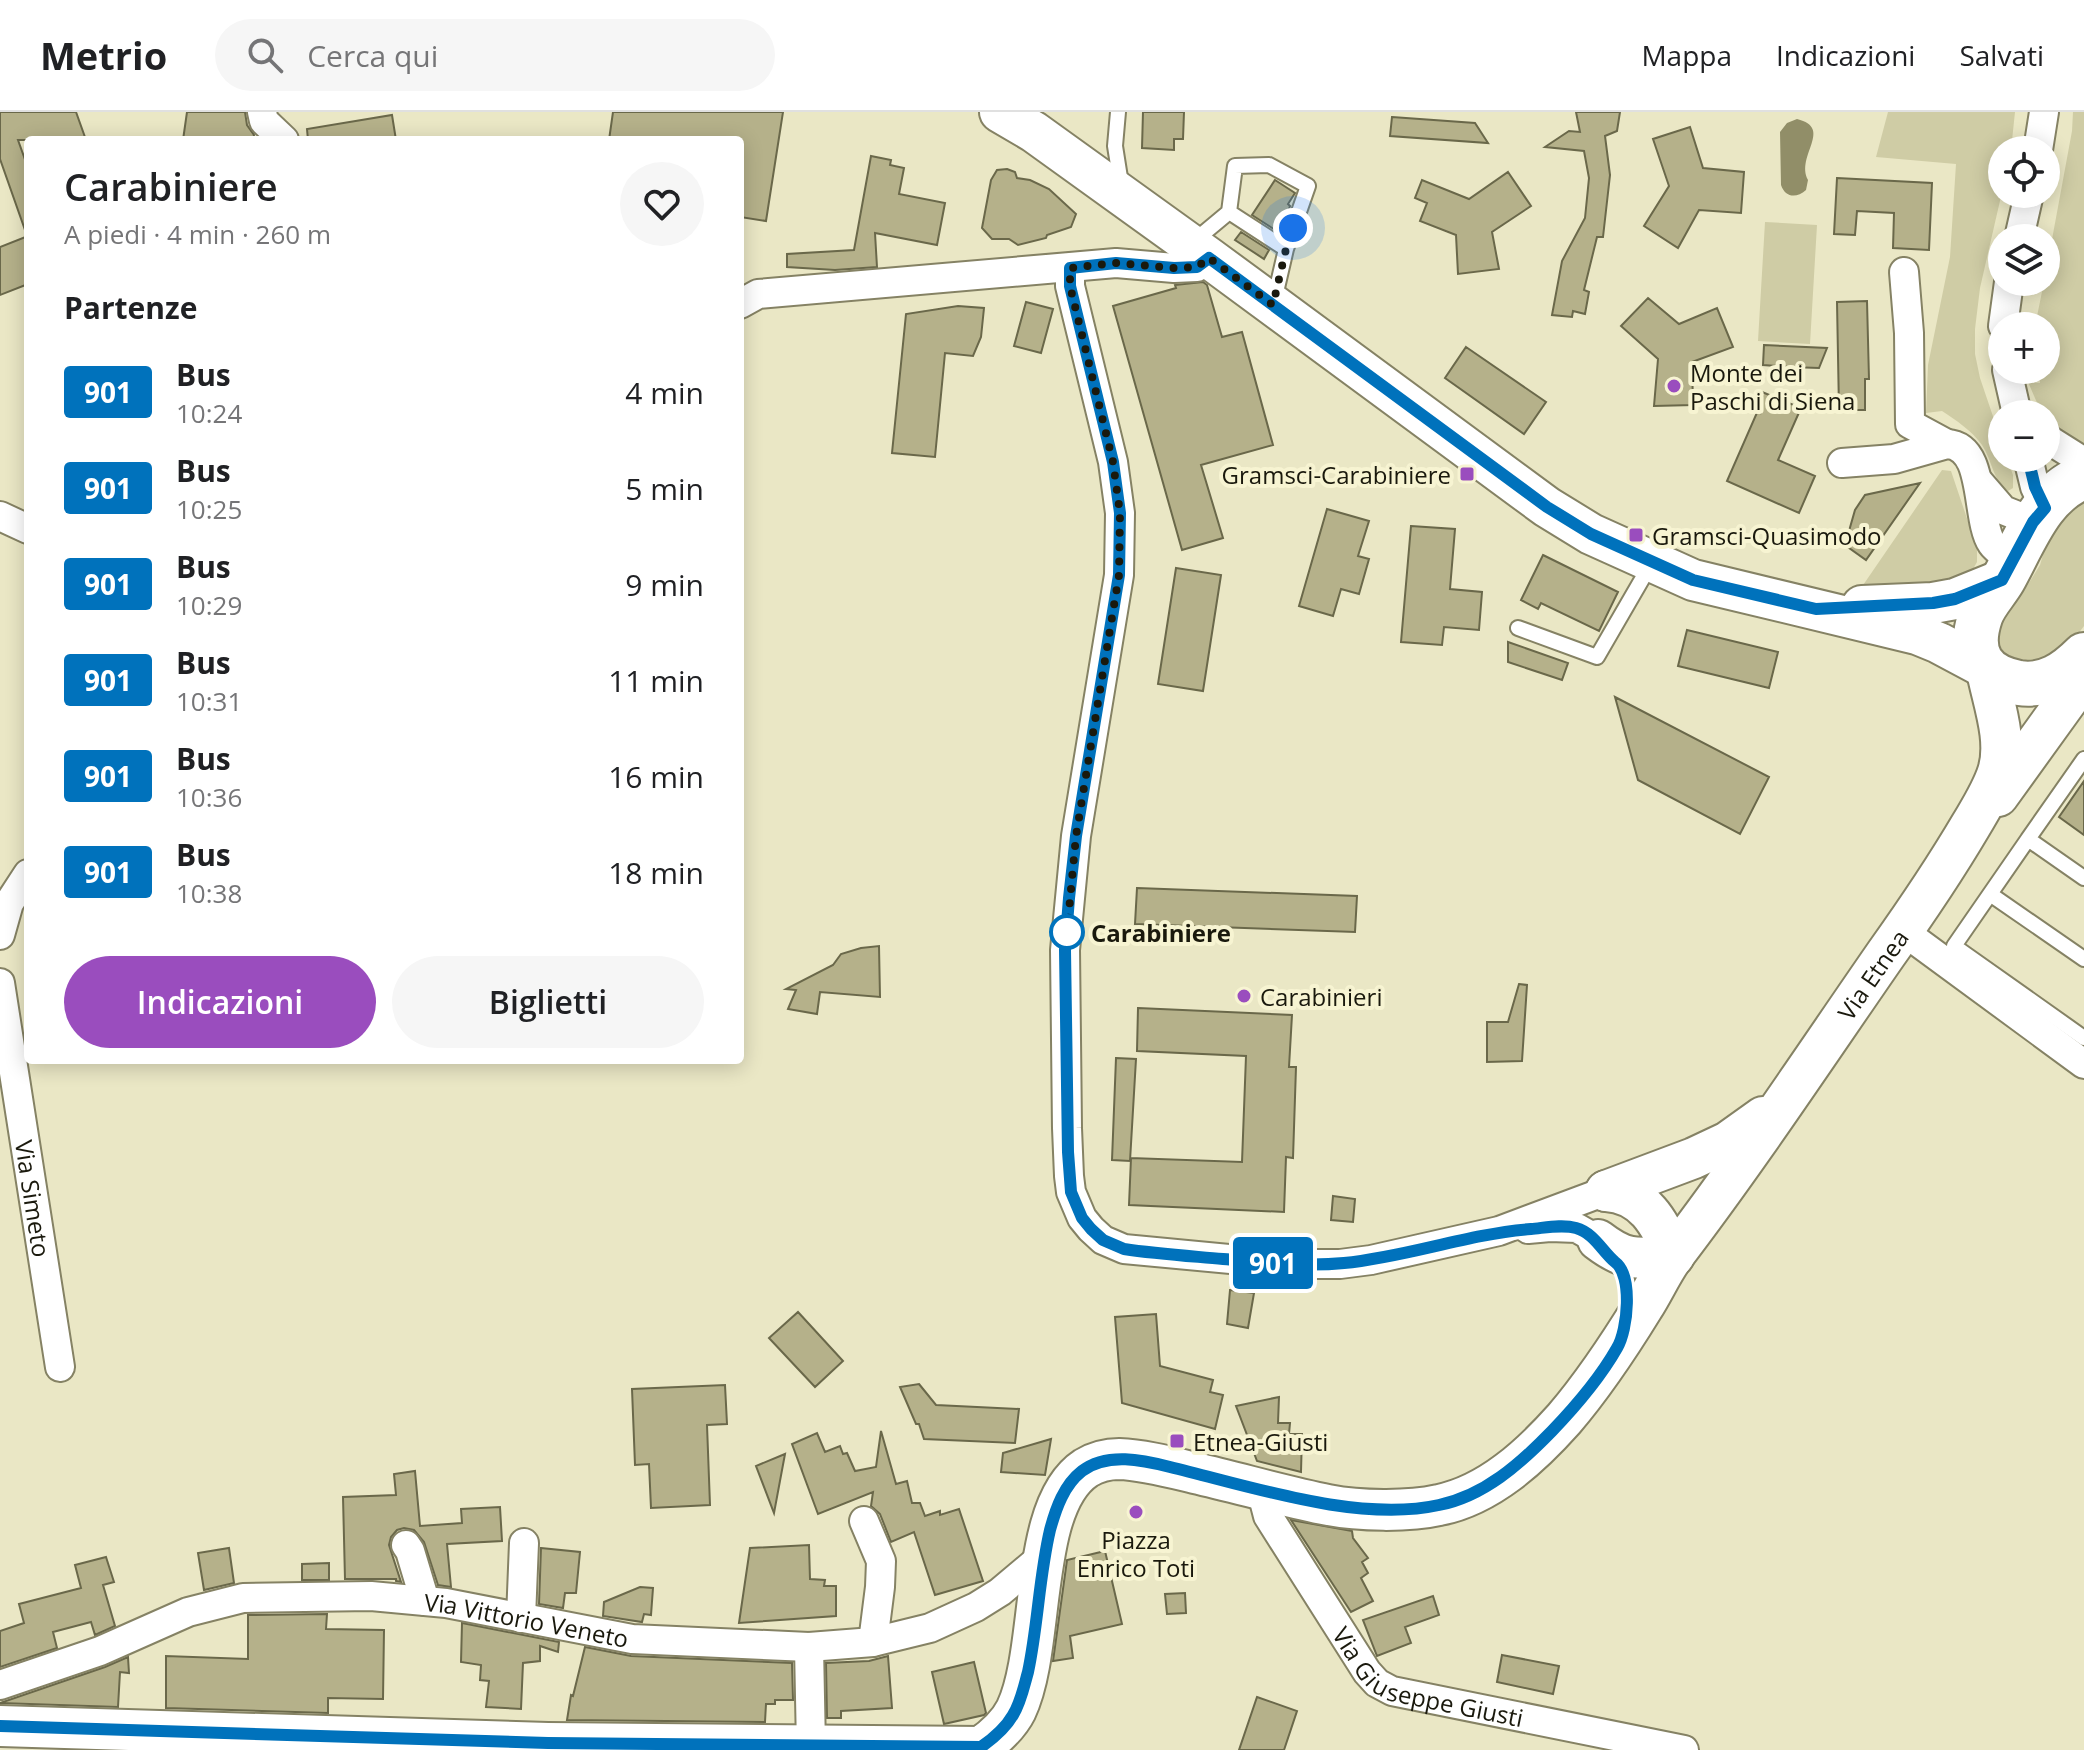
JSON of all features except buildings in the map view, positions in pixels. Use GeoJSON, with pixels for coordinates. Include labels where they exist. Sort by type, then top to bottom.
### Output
{"type":"FeatureCollection","features":[{"type":"Feature","properties":{"kind":"main road"},"geometry":{"type":"LineString","coordinates":[[1000,112],[1034,132],[1200,251],[1547,507],[1591,534],[1693,580],[1917,634],[2005,680],[2028,684],[2061,676],[2084,655]]}},
{"type":"Feature","properties":{"kind":"main road"},"geometry":{"type":"LineString","coordinates":[[1985,669],[1979,659],[1976,637],[1980,614],[2039,515],[2061,488],[2084,477]]}},
{"type":"Feature","properties":{"kind":"main road"},"geometry":{"type":"LineString","coordinates":[[1816,609],[1933,603],[1955,599],[2007,571]]}},
{"type":"Feature","properties":{"kind":"main road","name":"Via Etnea"},"geometry":{"type":"LineString","coordinates":[[1620,1345],[1674,1256],[1903,931],[1989,793],[1999,771],[2001,736],[1985,669]]}},
{"type":"Feature","properties":{"kind":"main road","name":"Via Etnea"},"geometry":{"type":"LineString","coordinates":[[1958,847],[2051,723],[2078,685],[2084,671]]}},
{"type":"Feature","properties":{"kind":"main road"},"geometry":{"type":"LineString","coordinates":[[1606,1191],[1728,1142],[1785,1100]]}},
{"type":"Feature","properties":{"kind":"main road"},"geometry":{"type":"LineString","coordinates":[[1606,1191],[1621,1192],[1643,1204],[1665,1234],[1674,1256],[1633,1259],[1606,1247]]}},
{"type":"Feature","properties":{"kind":"main road"},"geometry":{"type":"LineString","coordinates":[[0,1726],[441,1744],[992,1749],[1015,1713],[1024,1689],[1035,1638],[1044,1555],[1055,1510],[1067,1487],[1082,1471],[1097,1462],[1114,1458],[1156,1464],[1332,1506],[1390,1510],[1440,1505],[1478,1491],[1528,1456],[1563,1420],[1620,1345],[1626,1288],[1621,1266],[1606,1247]]}},
{"type":"Feature","properties":{"kind":"street"},"geometry":{"type":"LineString","coordinates":[[262,112],[264,121],[280,136]]}},
{"type":"Feature","properties":{"kind":"street"},"geometry":{"type":"LineString","coordinates":[[2040,136],[2044,112]]}},
{"type":"Feature","properties":{"kind":"street"},"geometry":{"type":"LineString","coordinates":[[744,302],[758,294],[1116,263],[1197,267],[1200,251]]}},
{"type":"Feature","properties":{"kind":"street"},"geometry":{"type":"LineString","coordinates":[[1070,268],[1070,286],[1113,462],[1120,513],[1119,575],[1076,836],[1065,950],[1067,1128],[1070,1184],[1075,1205],[1091,1229],[1103,1240],[1124,1249],[1283,1264],[1340,1264],[1499,1231],[1606,1191]]}},
{"type":"Feature","properties":{"kind":"street"},"geometry":{"type":"LineString","coordinates":[[1904,272],[1909,333],[1910,424],[1964,450],[1977,480],[1980,508],[1992,544],[2007,571]]}},
{"type":"Feature","properties":{"kind":"street"},"geometry":{"type":"LineString","coordinates":[[1842,463],[1894,459],[1947,444]]}},
{"type":"Feature","properties":{"kind":"street"},"geometry":{"type":"LineString","coordinates":[[2060,447],[2084,462]]}},
{"type":"Feature","properties":{"kind":"street"},"geometry":{"type":"LineString","coordinates":[[1977,480],[2003,510],[2039,515],[2031,472]]}},
{"type":"Feature","properties":{"kind":"street"},"geometry":{"type":"LineString","coordinates":[[0,516],[24,527]]}},
{"type":"Feature","properties":{"kind":"street"},"geometry":{"type":"LineString","coordinates":[[0,935],[9,903],[24,880]]}},
{"type":"Feature","properties":{"kind":"street"},"geometry":{"type":"LineString","coordinates":[[1903,931],[2084,1064]]}},
{"type":"Feature","properties":{"kind":"street","name":"Via Simeto"},"geometry":{"type":"LineString","coordinates":[[0,983],[60,1367]]}},
{"type":"Feature","properties":{"kind":"street"},"geometry":{"type":"LineString","coordinates":[[1499,1231],[1577,1228],[1606,1247]]}},
{"type":"Feature","properties":{"kind":"street","name":"Via Giuseppe Giusti"},"geometry":{"type":"LineString","coordinates":[[1261,1489],[1268,1516],[1377,1683],[1392,1691],[1684,1750]]}},
{"type":"Feature","properties":{"kind":"street"},"geometry":{"type":"LineString","coordinates":[[864,1521],[881,1561],[873,1642]]}},
{"type":"Feature","properties":{"kind":"street"},"geometry":{"type":"LineString","coordinates":[[521,1618],[524,1543]]}},
{"type":"Feature","properties":{"kind":"street"},"geometry":{"type":"LineString","coordinates":[[406,1545],[425,1601]]}},
{"type":"Feature","properties":{"kind":"street","name":"Via Vittorio Veneto"},"geometry":{"type":"LineString","coordinates":[[0,1685],[100,1651],[188,1612],[243,1598],[371,1596],[446,1603],[632,1639],[809,1647],[873,1642],[930,1628],[976,1607],[1000,1592],[1044,1555]]}},
{"type":"Feature","properties":{"kind":"street"},"geometry":{"type":"LineString","coordinates":[[809,1647],[811,1747]]}},
{"type":"Feature","properties":{"kind":"lane"},"geometry":{"type":"LineString","coordinates":[[1118,112],[1115,146],[1123,196]]}},
{"type":"Feature","properties":{"kind":"lane"},"geometry":{"type":"LineString","coordinates":[[1200,251],[1229,212],[1235,166],[1269,165],[1308,186],[1286,249],[1273,305]]}},
{"type":"Feature","properties":{"kind":"lane"},"geometry":{"type":"LineString","coordinates":[[1229,212],[1286,249]]}},
{"type":"Feature","properties":{"kind":"lane"},"geometry":{"type":"LineString","coordinates":[[1518,628],[1597,657],[1652,562]]}},
{"type":"Feature","properties":{"kind":"lane"},"geometry":{"type":"LineString","coordinates":[[2084,759],[1954,946],[2084,1038]]}},
{"type":"Feature","properties":{"kind":"lane"},"geometry":{"type":"LineString","coordinates":[[2028,839],[2084,878]]}},
{"type":"Feature","properties":{"kind":"lane"},"geometry":{"type":"LineString","coordinates":[[1990,894],[2084,959]]}},
{"type":"Feature","properties":{"kind":"shaded area"},"geometry":{"type":"Polygon","coordinates":[[[1888,112],[2015,112],[2012,136],[1988,136],[1988,208],[1998,208],[1995,224],[1988,224],[1988,253],[1980,288],[1975,354],[1988,402],[1988,458],[1974,435],[1958,422],[1942,411],[1926,413],[1928,365],[1950,257],[1956,164],[1876,157],[1888,112]]]}},
{"type":"Feature","properties":{"kind":"shaded area"},"geometry":{"type":"Polygon","coordinates":[[[2073,112],[2084,112],[2084,447],[2060,435],[2060,400],[2036,400],[2029,384],[2060,384],[2060,312],[2038,312],[2041,296],[2060,296],[2060,224],[2055,224],[2073,112]]]}},
{"type":"Feature","properties":{"kind":"shaded area"},"geometry":{"type":"Polygon","coordinates":[[[1797,119],[1808,123],[1813,136],[1806,162],[1806,190],[1791,195],[1781,185],[1780,132],[1787,123],[1797,119]]]}},
{"type":"Feature","properties":{"kind":"shaded area"},"geometry":{"type":"Polygon","coordinates":[[[1765,222],[1817,225],[1810,344],[1758,341],[1765,222]]]}},
{"type":"Feature","properties":{"kind":"shaded area"},"geometry":{"type":"Polygon","coordinates":[[[1942,470],[1951,471],[1977,548],[1977,562],[1972,571],[1943,586],[1859,591],[1942,470]]]}},
{"type":"Feature","properties":{"kind":"shaded area"},"geometry":{"type":"Polygon","coordinates":[[[1994,472],[2012,472],[2013,488],[2008,491],[1994,472]]]}},
{"type":"Feature","properties":{"kind":"shaded area"},"geometry":{"type":"Polygon","coordinates":[[[2084,490],[2084,626],[2062,655],[2037,672],[1999,658],[1995,619],[2027,586],[2040,565],[2053,520],[2084,490]]]}},
{"type":"Feature","properties":{"kind":"bus line","name":"901"},"geometry":{"type":"LineString","coordinates":[[0,1726],[548,1743],[981,1747],[999,1734],[1015,1713],[1024,1689],[1035,1638],[1044,1555],[1055,1510],[1067,1487],[1082,1471],[1097,1462],[1114,1458],[1156,1464],[1332,1506],[1390,1510],[1440,1505],[1478,1491],[1528,1456],[1563,1420],[1620,1345],[1626,1310],[1626,1288],[1621,1266],[1607,1255],[1598,1240],[1577,1228],[1499,1231],[1340,1264],[1283,1264],[1124,1249],[1103,1240],[1082,1218],[1075,1205],[1069,1176],[1067,1128],[1065,950],[1076,836],[1119,575],[1120,513],[1113,462],[1070,286],[1070,268],[1116,263],[1197,267],[1209,258],[1547,507],[1591,534],[1693,580],[1816,609],[1933,603],[1955,599],[2002,580],[2033,522],[2045,508],[2031,472]]}},
{"type":"Feature","properties":{"kind":"place","name":"Monte dei Paschi di Siena"},"geometry":{"type":"Point","coordinates":[1674,386]}},
{"type":"Feature","properties":{"kind":"place","name":"Gramsci-Carabiniere"},"geometry":{"type":"Point","coordinates":[1467,474]}},
{"type":"Feature","properties":{"kind":"place","name":"Gramsci-Quasimodo"},"geometry":{"type":"Point","coordinates":[1636,535]}},
{"type":"Feature","properties":{"kind":"place","name":"Carabiniere"},"geometry":{"type":"Point","coordinates":[1067,932]}},
{"type":"Feature","properties":{"kind":"place","name":"Carabinieri"},"geometry":{"type":"Point","coordinates":[1244,996]}},
{"type":"Feature","properties":{"kind":"place","name":"Etnea-Giusti"},"geometry":{"type":"Point","coordinates":[1177,1441]}},
{"type":"Feature","properties":{"kind":"place","name":"Piazza Enrico Toti"},"geometry":{"type":"Point","coordinates":[1136,1512]}},
{"type":"Feature","properties":{"kind":"route"},"geometry":{"type":"LineString","coordinates":[[1067,932],[1076,836],[1119,575],[1120,513],[1113,462],[1070,286],[1070,268],[1116,263],[1197,267],[1209,258],[1273,305],[1293,228]]}}]}
